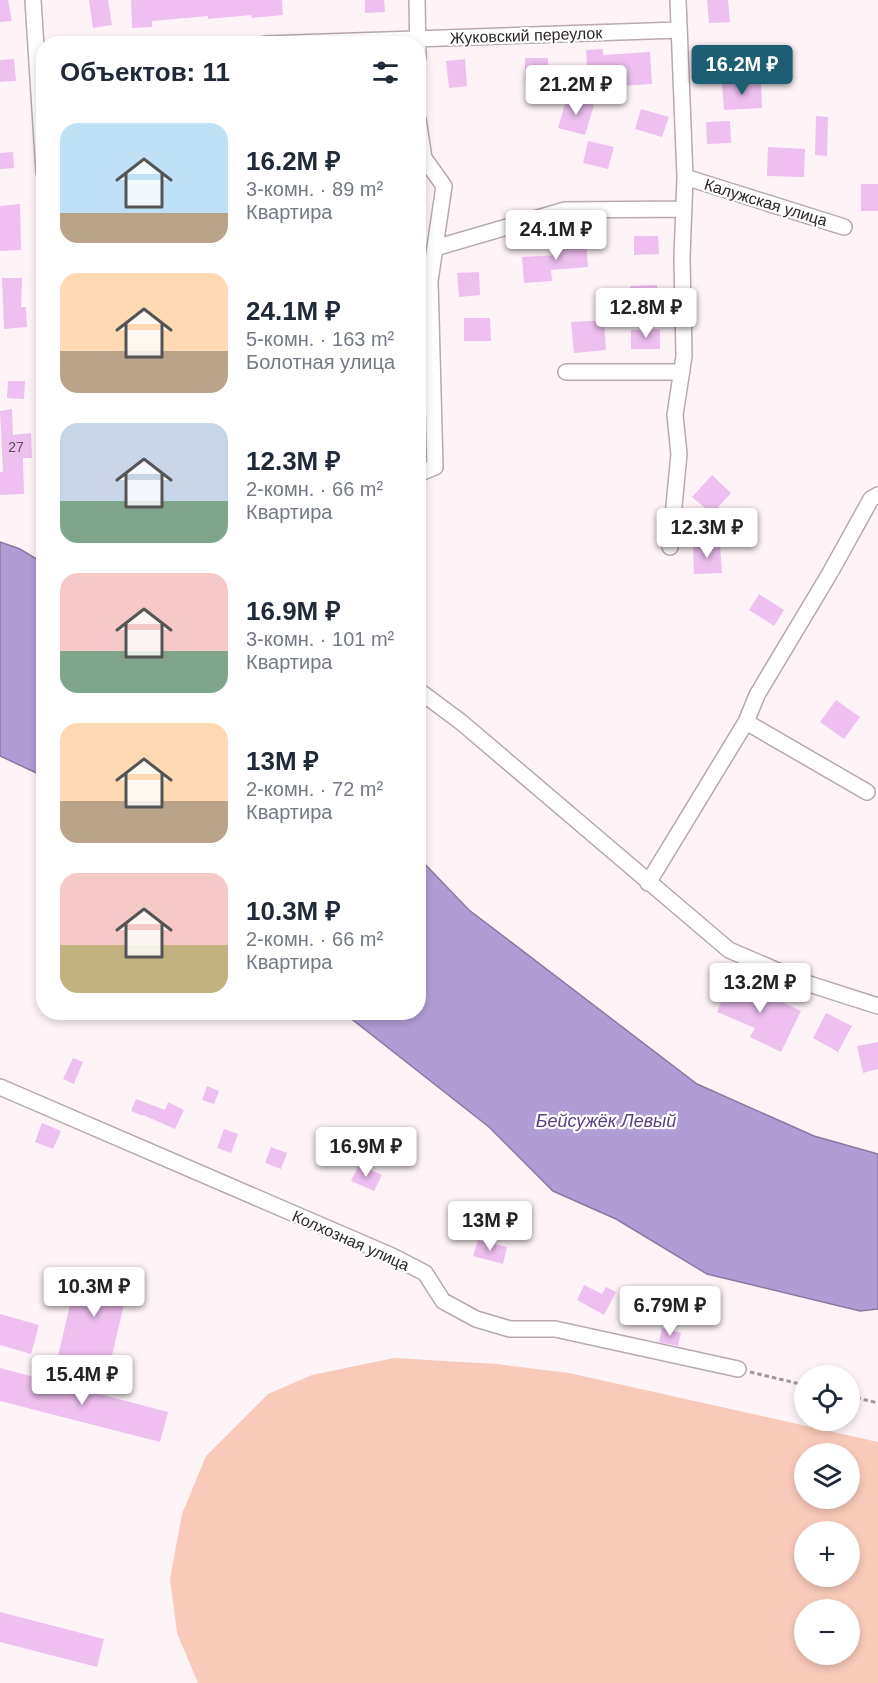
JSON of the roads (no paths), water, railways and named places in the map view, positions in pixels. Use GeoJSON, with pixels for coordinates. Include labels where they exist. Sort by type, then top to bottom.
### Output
{"type":"FeatureCollection","features":[{"type":"Feature","properties":{"kind":"street"},"geometry":{"type":"LineString","coordinates":[[33,0],[38,36]]}},
{"type":"Feature","properties":{"kind":"street"},"geometry":{"type":"LineString","coordinates":[[417,0],[419,36]]}},
{"type":"Feature","properties":{"kind":"street","name":"Калужская улица"},"geometry":{"type":"LineString","coordinates":[[678,0],[685,177],[844,227]]}},
{"type":"Feature","properties":{"kind":"street","name":"Жуковский переулок"},"geometry":{"type":"LineString","coordinates":[[426,39],[679,30]]}},
{"type":"Feature","properties":{"kind":"street"},"geometry":{"type":"LineString","coordinates":[[426,161],[444,186],[435,248],[426,270]]}},
{"type":"Feature","properties":{"kind":"street"},"geometry":{"type":"LineString","coordinates":[[670,547],[679,454],[675,415],[684,356],[682,258],[685,177]]}},
{"type":"Feature","properties":{"kind":"street"},"geometry":{"type":"LineString","coordinates":[[435,248],[565,210],[684,209]]}},
{"type":"Feature","properties":{"kind":"street"},"geometry":{"type":"LineString","coordinates":[[426,292],[435,467],[426,471]]}},
{"type":"Feature","properties":{"kind":"street"},"geometry":{"type":"LineString","coordinates":[[567,372],[682,372]]}},
{"type":"Feature","properties":{"kind":"street"},"geometry":{"type":"LineString","coordinates":[[648,883],[746,722],[757,695],[871,499],[878,495]]}},
{"type":"Feature","properties":{"kind":"street"},"geometry":{"type":"LineString","coordinates":[[426,696],[461,722],[729,950],[806,983],[878,1006]]}},
{"type":"Feature","properties":{"kind":"street"},"geometry":{"type":"LineString","coordinates":[[746,722],[867,792]]}},
{"type":"Feature","properties":{"kind":"street","name":"Колхозная улица"},"geometry":{"type":"LineString","coordinates":[[0,1087],[392,1256],[425,1273],[443,1301],[476,1319],[510,1329],[555,1329],[738,1369]]}},
{"type":"Feature","properties":{"kind":"water"},"geometry":{"type":"Polygon","coordinates":[[[0,542],[20,549],[36,559],[36,773],[0,756],[0,542]]]}},
{"type":"Feature","properties":{"kind":"water","name":"Бейсужёк Левый"},"geometry":{"type":"Polygon","coordinates":[[[426,865],[469,910],[697,1084],[814,1136],[878,1154],[878,1309],[860,1311],[707,1274],[616,1219],[553,1191],[489,1127],[353,1020],[426,1020],[426,865]]]}}]}
